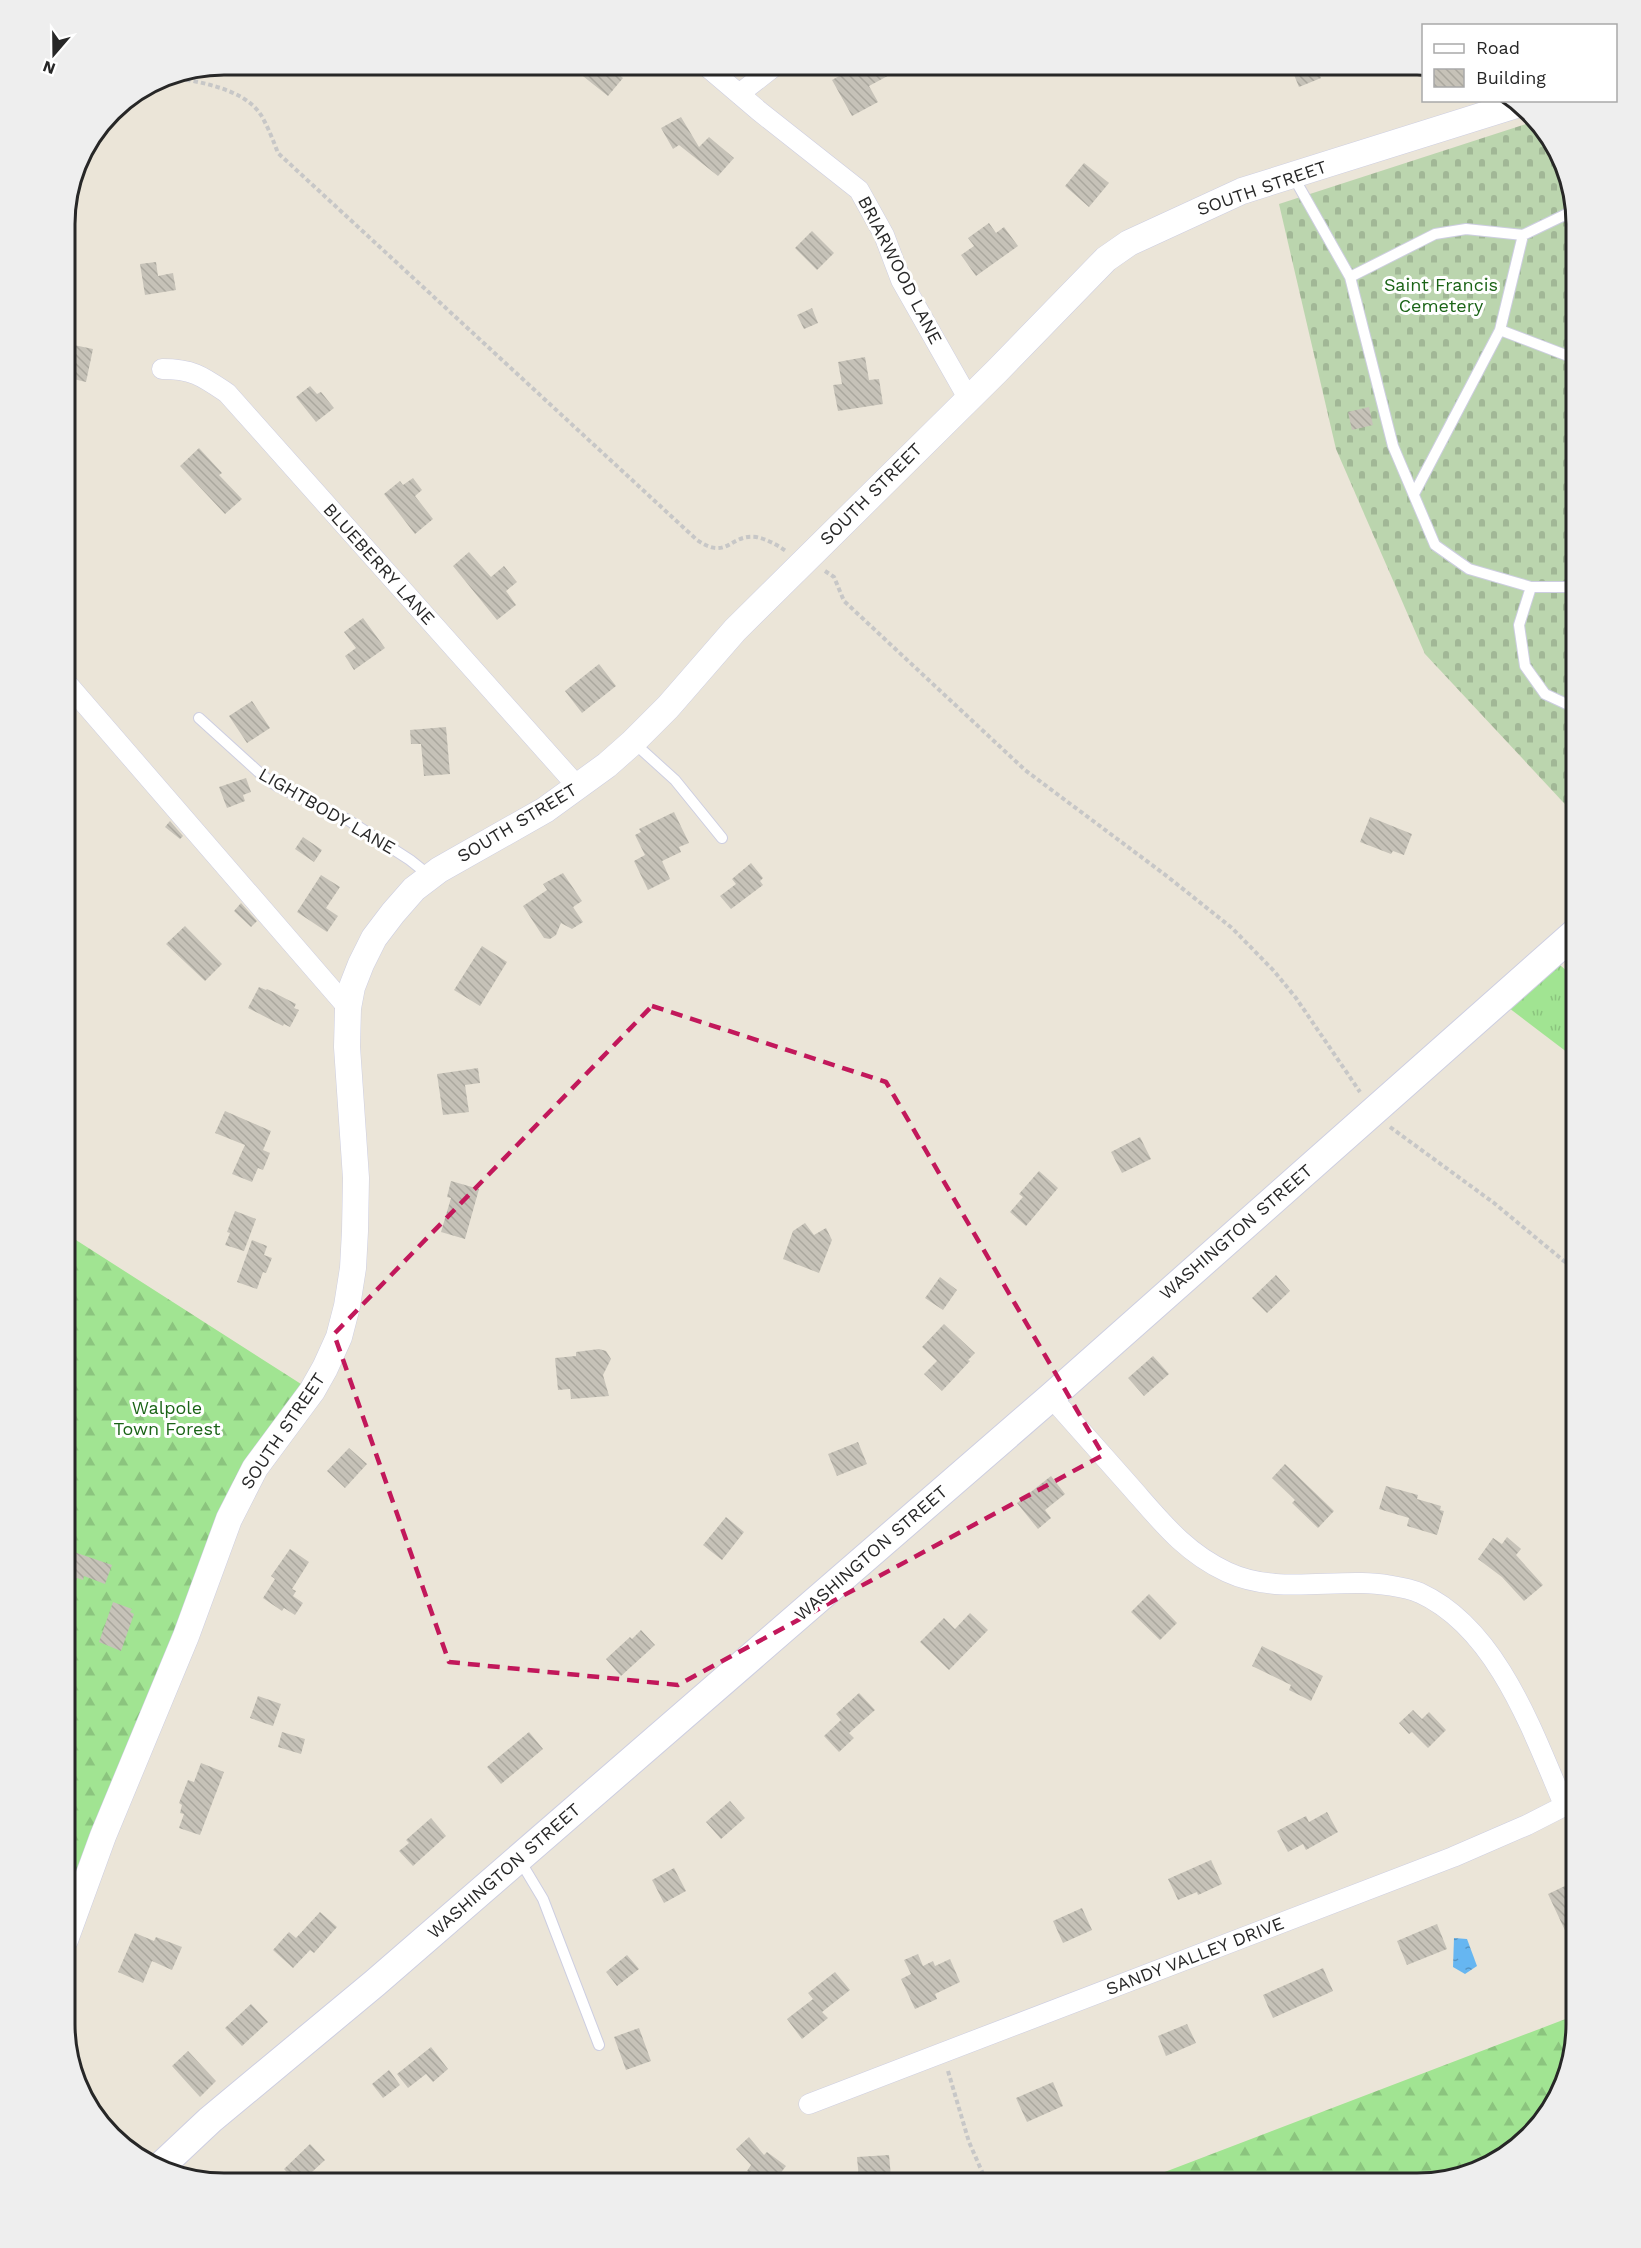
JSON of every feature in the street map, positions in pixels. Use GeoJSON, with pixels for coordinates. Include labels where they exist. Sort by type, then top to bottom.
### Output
{"type":"FeatureCollection","features":[{"type":"Feature","properties":{"kind":"main road","name":"WASHINGTON STREET"},"geometry":{"type":"LineString","coordinates":[[166,2161],[210,2120],[375,1983],[1051,1397],[1566,941]]}},
{"type":"Feature","properties":{"kind":"street","name":"BRIARWOOD LANE"},"geometry":{"type":"LineString","coordinates":[[717,75],[859,190],[884,235],[901,280],[968,398]]}},
{"type":"Feature","properties":{"kind":"street"},"geometry":{"type":"LineString","coordinates":[[739,94],[763,75]]}},
{"type":"Feature","properties":{"kind":"street","name":"SOUTH STREET"},"geometry":{"type":"LineString","coordinates":[[75,1911],[103,1836],[186,1636],[229,1519],[255,1468],[312,1391],[326,1368],[339,1337],[353,1268],[355,1231],[356,1178],[347,1047],[348,1008],[352,987],[374,938],[414,889],[431,876],[535,816],[578,787],[633,742],[668,707],[735,630],[1051,317],[1101,264],[1129,243],[1242,191],[1509,107]]}},
{"type":"Feature","properties":{"kind":"street","name":"BLUEBERRY LANE"},"geometry":{"type":"LineString","coordinates":[[162,369],[186,369],[207,379],[227,393],[578,787]]}},
{"type":"Feature","properties":{"kind":"street"},"geometry":{"type":"LineString","coordinates":[[75,693],[348,1008]]}},
{"type":"Feature","properties":{"kind":"street"},"geometry":{"type":"LineString","coordinates":[[1051,1397],[1174,1535],[1201,1559],[1230,1574],[1262,1583],[1296,1585],[1363,1582],[1419,1592],[1456,1616],[1481,1643],[1510,1689],[1566,1795]]}},
{"type":"Feature","properties":{"kind":"street","name":"SANDY VALLEY DRIVE"},"geometry":{"type":"LineString","coordinates":[[809,2104],[1453,1857],[1566,1805]]}},
{"type":"Feature","properties":{"kind":"lane"},"geometry":{"type":"LineString","coordinates":[[1293,176],[1350,277],[1393,446],[1435,545],[1469,569],[1531,587],[1566,587]]}},
{"type":"Feature","properties":{"kind":"lane"},"geometry":{"type":"LineString","coordinates":[[1350,277],[1435,234],[1466,229],[1523,236],[1566,215]]}},
{"type":"Feature","properties":{"kind":"lane"},"geometry":{"type":"LineString","coordinates":[[1414,494],[1500,330],[1523,236]]}},
{"type":"Feature","properties":{"kind":"lane"},"geometry":{"type":"LineString","coordinates":[[1500,330],[1566,355]]}},
{"type":"Feature","properties":{"kind":"lane"},"geometry":{"type":"LineString","coordinates":[[1531,587],[1519,625],[1525,666],[1545,694],[1566,704]]}},
{"type":"Feature","properties":{"kind":"lane","name":"LIGHTBODY LANE"},"geometry":{"type":"LineString","coordinates":[[199,718],[277,786],[348,820],[431,876]]}},
{"type":"Feature","properties":{"kind":"lane"},"geometry":{"type":"LineString","coordinates":[[633,742],[675,780],[722,838]]}},
{"type":"Feature","properties":{"kind":"lane"},"geometry":{"type":"LineString","coordinates":[[518,1858],[543,1899],[599,2045]]}},
{"type":"Feature","properties":{"kind":"path"},"geometry":{"type":"LineString","coordinates":[[1371,1113],[1494,1203],[1566,1263]]}},
{"type":"Feature","properties":{"kind":"path"},"geometry":{"type":"LineString","coordinates":[[943,2053],[969,2142],[983,2173]]}},
{"type":"Feature","properties":{"kind":"highlighted area"},"geometry":{"type":"Polygon","coordinates":[[[652,1006],[886,1082],[1103,1455],[678,1685],[449,1662],[334,1334],[652,1006]]]}},
{"type":"Feature","properties":{"kind":"green space","name":"Saint Francis Cemetery"},"geometry":{"type":"Polygon","coordinates":[[[1526,124],[1535,133],[1555,167],[1565,205],[1566,224],[1566,805],[1425,654],[1336,449],[1279,204],[1526,124]]]}},
{"type":"Feature","properties":{"kind":"green space"},"geometry":{"type":"Polygon","coordinates":[[[1545,952],[1566,970],[1566,1051],[1509,1008],[1545,952]]]}},
{"type":"Feature","properties":{"kind":"green space","name":"Walpole Town Forest"},"geometry":{"type":"Polygon","coordinates":[[[75,1239],[312,1391],[272,1444],[75,1916],[75,1239]]]}},
{"type":"Feature","properties":{"kind":"green space"},"geometry":{"type":"Polygon","coordinates":[[[1566,2019],[1561,2062],[1546,2098],[1535,2115],[1508,2142],[1474,2162],[1436,2172],[1417,2173],[1162,2173],[1566,2019]]]}},
{"type":"Feature","properties":{"kind":"water"},"geometry":{"type":"Polygon","coordinates":[[[1454,1938],[1467,1939],[1477,1966],[1465,1974],[1453,1967],[1454,1938]]]}},
{"type":"Feature","properties":{"kind":"building"},"geometry":{"type":"Polygon","coordinates":[[[582,75],[619,75],[623,78],[608,96],[582,75]]]}},
{"type":"Feature","properties":{"kind":"building"},"geometry":{"type":"Polygon","coordinates":[[[841,75],[889,75],[869,86],[878,102],[852,116],[832,80],[841,75]]]}},
{"type":"Feature","properties":{"kind":"building"},"geometry":{"type":"Polygon","coordinates":[[[1294,75],[1320,75],[1321,78],[1299,87],[1294,75]]]}},
{"type":"Feature","properties":{"kind":"building"},"geometry":{"type":"Polygon","coordinates":[[[681,117],[699,147],[709,137],[734,158],[718,176],[679,145],[673,149],[661,128],[681,117]]]}},
{"type":"Feature","properties":{"kind":"building"},"geometry":{"type":"Polygon","coordinates":[[[1084,163],[1109,183],[1089,207],[1065,186],[1084,163]]]}},
{"type":"Feature","properties":{"kind":"building"},"geometry":{"type":"Polygon","coordinates":[[[989,223],[996,233],[1004,227],[1018,246],[976,276],[961,255],[974,246],[968,238],[989,223]]]}},
{"type":"Feature","properties":{"kind":"building"},"geometry":{"type":"Polygon","coordinates":[[[812,231],[834,253],[817,270],[795,248],[812,231]]]}},
{"type":"Feature","properties":{"kind":"building"},"geometry":{"type":"Polygon","coordinates":[[[156,262],[158,276],[173,273],[176,290],[145,295],[140,264],[156,262]]]}},
{"type":"Feature","properties":{"kind":"building"},"geometry":{"type":"Polygon","coordinates":[[[812,308],[818,323],[804,329],[797,315],[812,308]]]}},
{"type":"Feature","properties":{"kind":"building"},"geometry":{"type":"Polygon","coordinates":[[[75,345],[93,349],[86,382],[75,379],[75,345]]]}},
{"type":"Feature","properties":{"kind":"building"},"geometry":{"type":"Polygon","coordinates":[[[865,357],[869,380],[879,379],[883,404],[838,411],[833,385],[842,384],[838,362],[865,357]]]}},
{"type":"Feature","properties":{"kind":"building"},"geometry":{"type":"Polygon","coordinates":[[[310,386],[317,394],[321,392],[334,408],[316,422],[296,397],[310,386]]]}},
{"type":"Feature","properties":{"kind":"building"},"geometry":{"type":"Polygon","coordinates":[[[1369,407],[1373,425],[1352,430],[1348,412],[1369,407]]]}},
{"type":"Feature","properties":{"kind":"building"},"geometry":{"type":"Polygon","coordinates":[[[199,448],[222,473],[219,475],[242,499],[225,514],[180,466],[199,448]]]}},
{"type":"Feature","properties":{"kind":"building"},"geometry":{"type":"Polygon","coordinates":[[[413,478],[422,490],[415,496],[433,519],[415,534],[384,494],[400,481],[403,485],[413,478]]]}},
{"type":"Feature","properties":{"kind":"building"},"geometry":{"type":"Polygon","coordinates":[[[469,552],[491,577],[504,566],[517,582],[506,591],[516,605],[497,620],[453,566],[469,552]]]}},
{"type":"Feature","properties":{"kind":"building"},"geometry":{"type":"Polygon","coordinates":[[[363,618],[385,648],[354,670],[345,656],[356,648],[344,632],[363,618]]]}},
{"type":"Feature","properties":{"kind":"building"},"geometry":{"type":"Polygon","coordinates":[[[599,664],[616,686],[582,713],[565,691],[599,664]]]}},
{"type":"Feature","properties":{"kind":"building"},"geometry":{"type":"Polygon","coordinates":[[[252,701],[270,728],[247,743],[229,716],[252,701]]]}},
{"type":"Feature","properties":{"kind":"building"},"geometry":{"type":"Polygon","coordinates":[[[446,727],[450,774],[424,776],[421,744],[411,744],[410,730],[446,727]]]}},
{"type":"Feature","properties":{"kind":"building"},"geometry":{"type":"Polygon","coordinates":[[[246,778],[251,792],[243,795],[245,801],[227,808],[219,787],[246,778]]]}},
{"type":"Feature","properties":{"kind":"building"},"geometry":{"type":"Polygon","coordinates":[[[674,812],[689,843],[679,847],[681,852],[662,861],[670,879],[648,890],[634,861],[645,855],[635,835],[641,832],[639,829],[674,812]]]}},
{"type":"Feature","properties":{"kind":"building"},"geometry":{"type":"Polygon","coordinates":[[[1370,817],[1412,834],[1404,855],[1393,851],[1391,854],[1360,842],[1370,817]]]}},
{"type":"Feature","properties":{"kind":"building"},"geometry":{"type":"Polygon","coordinates":[[[170,821],[183,836],[180,839],[165,827],[170,821]]]}},
{"type":"Feature","properties":{"kind":"building"},"geometry":{"type":"Polygon","coordinates":[[[303,837],[322,850],[314,862],[295,849],[303,837]]]}},
{"type":"Feature","properties":{"kind":"building"},"geometry":{"type":"Polygon","coordinates":[[[751,863],[763,878],[760,881],[763,885],[731,909],[720,896],[736,884],[732,879],[751,863]]]}},
{"type":"Feature","properties":{"kind":"building"},"geometry":{"type":"Polygon","coordinates":[[[563,873],[582,901],[573,907],[583,922],[572,929],[561,923],[556,935],[550,939],[544,938],[523,906],[547,890],[543,884],[563,873]]]}},
{"type":"Feature","properties":{"kind":"building"},"geometry":{"type":"Polygon","coordinates":[[[321,875],[340,887],[326,908],[338,916],[327,932],[297,912],[321,875]]]}},
{"type":"Feature","properties":{"kind":"building"},"geometry":{"type":"Polygon","coordinates":[[[241,903],[257,921],[251,927],[234,911],[241,903]]]}},
{"type":"Feature","properties":{"kind":"building"},"geometry":{"type":"Polygon","coordinates":[[[185,926],[222,964],[205,981],[166,944],[185,926]]]}},
{"type":"Feature","properties":{"kind":"building"},"geometry":{"type":"Polygon","coordinates":[[[482,946],[507,962],[480,1006],[454,990],[482,946]]]}},
{"type":"Feature","properties":{"kind":"building"},"geometry":{"type":"Polygon","coordinates":[[[259,987],[296,1004],[294,1008],[299,1010],[290,1027],[284,1024],[283,1026],[248,1008],[259,987]]]}},
{"type":"Feature","properties":{"kind":"building"},"geometry":{"type":"Polygon","coordinates":[[[478,1068],[480,1083],[465,1085],[469,1112],[443,1115],[437,1074],[478,1068]]]}},
{"type":"Feature","properties":{"kind":"building"},"geometry":{"type":"Polygon","coordinates":[[[225,1111],[271,1131],[263,1150],[270,1153],[263,1170],[258,1168],[252,1182],[232,1174],[245,1145],[215,1133],[225,1111]]]}},
{"type":"Feature","properties":{"kind":"building"},"geometry":{"type":"Polygon","coordinates":[[[1140,1137],[1151,1159],[1122,1173],[1111,1152],[1140,1137]]]}},
{"type":"Feature","properties":{"kind":"building"},"geometry":{"type":"Polygon","coordinates":[[[1039,1171],[1058,1188],[1026,1226],[1010,1212],[1023,1197],[1019,1194],[1039,1171]]]}},
{"type":"Feature","properties":{"kind":"building"},"geometry":{"type":"Polygon","coordinates":[[[451,1181],[479,1189],[465,1239],[441,1232],[451,1198],[447,1197],[451,1181]]]}},
{"type":"Feature","properties":{"kind":"building"},"geometry":{"type":"Polygon","coordinates":[[[235,1211],[256,1219],[244,1251],[225,1245],[235,1211]]]}},
{"type":"Feature","properties":{"kind":"building"},"geometry":{"type":"Polygon","coordinates":[[[805,1223],[814,1235],[826,1228],[832,1240],[819,1273],[783,1259],[793,1231],[805,1223]]]}},
{"type":"Feature","properties":{"kind":"building"},"geometry":{"type":"Polygon","coordinates":[[[252,1240],[267,1246],[264,1255],[272,1258],[266,1273],[263,1272],[257,1289],[237,1282],[252,1240]]]}},
{"type":"Feature","properties":{"kind":"building"},"geometry":{"type":"Polygon","coordinates":[[[1276,1275],[1290,1291],[1267,1313],[1252,1298],[1276,1275]]]}},
{"type":"Feature","properties":{"kind":"building"},"geometry":{"type":"Polygon","coordinates":[[[940,1277],[957,1290],[943,1310],[925,1298],[940,1277]]]}},
{"type":"Feature","properties":{"kind":"building"},"geometry":{"type":"Polygon","coordinates":[[[944,1324],[975,1353],[942,1391],[924,1374],[937,1361],[922,1347],[944,1324]]]}},
{"type":"Feature","properties":{"kind":"building"},"geometry":{"type":"Polygon","coordinates":[[[599,1349],[606,1351],[611,1359],[603,1375],[609,1396],[571,1399],[570,1389],[558,1390],[555,1358],[576,1356],[576,1352],[599,1349]]]}},
{"type":"Feature","properties":{"kind":"building"},"geometry":{"type":"Polygon","coordinates":[[[1153,1356],[1169,1374],[1144,1396],[1128,1378],[1153,1356]]]}},
{"type":"Feature","properties":{"kind":"building"},"geometry":{"type":"Polygon","coordinates":[[[858,1442],[867,1464],[837,1476],[828,1454],[858,1442]]]}},
{"type":"Feature","properties":{"kind":"building"},"geometry":{"type":"Polygon","coordinates":[[[349,1448],[367,1464],[345,1488],[327,1471],[349,1448]]]}},
{"type":"Feature","properties":{"kind":"building"},"geometry":{"type":"Polygon","coordinates":[[[1285,1464],[1334,1511],[1318,1528],[1292,1503],[1295,1500],[1272,1478],[1285,1464]]]}},
{"type":"Feature","properties":{"kind":"building"},"geometry":{"type":"Polygon","coordinates":[[[1051,1476],[1065,1494],[1045,1510],[1051,1518],[1038,1529],[1017,1503],[1051,1476]]]}},
{"type":"Feature","properties":{"kind":"building"},"geometry":{"type":"Polygon","coordinates":[[[1386,1486],[1418,1495],[1417,1499],[1441,1506],[1440,1510],[1444,1511],[1437,1535],[1407,1526],[1409,1518],[1379,1509],[1386,1486]]]}},
{"type":"Feature","properties":{"kind":"building"},"geometry":{"type":"Polygon","coordinates":[[[726,1517],[744,1532],[722,1560],[703,1545],[726,1517]]]}},
{"type":"Feature","properties":{"kind":"building"},"geometry":{"type":"Polygon","coordinates":[[[1507,1537],[1521,1549],[1516,1555],[1543,1585],[1524,1601],[1502,1577],[1478,1559],[1493,1538],[1502,1544],[1507,1537]]]}},
{"type":"Feature","properties":{"kind":"building"},"geometry":{"type":"Polygon","coordinates":[[[290,1549],[309,1562],[292,1589],[296,1591],[293,1596],[303,1603],[295,1615],[284,1608],[282,1611],[263,1598],[275,1579],[271,1576],[290,1549]]]}},
{"type":"Feature","properties":{"kind":"building"},"geometry":{"type":"Polygon","coordinates":[[[75,1552],[112,1565],[105,1584],[84,1576],[83,1580],[77,1578],[75,1584],[75,1552]]]}},
{"type":"Feature","properties":{"kind":"building"},"geometry":{"type":"Polygon","coordinates":[[[1149,1594],[1177,1623],[1160,1640],[1131,1612],[1149,1594]]]}},
{"type":"Feature","properties":{"kind":"building"},"geometry":{"type":"Polygon","coordinates":[[[113,1602],[132,1609],[130,1612],[134,1614],[121,1651],[99,1642],[113,1602]]]}},
{"type":"Feature","properties":{"kind":"building"},"geometry":{"type":"Polygon","coordinates":[[[970,1613],[988,1630],[949,1670],[920,1642],[944,1618],[955,1629],[970,1613]]]}},
{"type":"Feature","properties":{"kind":"building"},"geometry":{"type":"Polygon","coordinates":[[[641,1630],[655,1645],[621,1676],[606,1659],[641,1630]]]}},
{"type":"Feature","properties":{"kind":"building"},"geometry":{"type":"Polygon","coordinates":[[[1262,1646],[1323,1676],[1311,1701],[1289,1690],[1291,1685],[1252,1666],[1262,1646]]]}},
{"type":"Feature","properties":{"kind":"building"},"geometry":{"type":"Polygon","coordinates":[[[859,1693],[875,1710],[849,1733],[854,1738],[839,1752],[824,1736],[841,1720],[836,1714],[859,1693]]]}},
{"type":"Feature","properties":{"kind":"building"},"geometry":{"type":"Polygon","coordinates":[[[258,1696],[281,1704],[273,1726],[250,1718],[258,1696]]]}},
{"type":"Feature","properties":{"kind":"building"},"geometry":{"type":"Polygon","coordinates":[[[1413,1710],[1422,1719],[1429,1712],[1446,1730],[1428,1748],[1412,1732],[1409,1734],[1399,1723],[1413,1710]]]}},
{"type":"Feature","properties":{"kind":"building"},"geometry":{"type":"Polygon","coordinates":[[[282,1732],[305,1739],[301,1754],[278,1747],[282,1732]]]}},
{"type":"Feature","properties":{"kind":"building"},"geometry":{"type":"Polygon","coordinates":[[[529,1732],[543,1749],[501,1784],[487,1767],[529,1732]]]}},
{"type":"Feature","properties":{"kind":"building"},"geometry":{"type":"Polygon","coordinates":[[[201,1763],[224,1772],[200,1835],[179,1828],[184,1814],[180,1813],[182,1805],[179,1803],[188,1780],[194,1782],[201,1763]]]}},
{"type":"Feature","properties":{"kind":"building"},"geometry":{"type":"Polygon","coordinates":[[[730,1801],[745,1818],[721,1839],[706,1822],[730,1801]]]}},
{"type":"Feature","properties":{"kind":"building"},"geometry":{"type":"Polygon","coordinates":[[[1327,1812],[1338,1832],[1306,1850],[1303,1844],[1288,1852],[1277,1831],[1306,1816],[1309,1822],[1327,1812]]]}},
{"type":"Feature","properties":{"kind":"building"},"geometry":{"type":"Polygon","coordinates":[[[431,1818],[446,1836],[413,1866],[399,1851],[409,1843],[406,1840],[431,1818]]]}},
{"type":"Feature","properties":{"kind":"building"},"geometry":{"type":"Polygon","coordinates":[[[1211,1860],[1222,1884],[1198,1895],[1197,1892],[1178,1900],[1168,1879],[1211,1860]]]}},
{"type":"Feature","properties":{"kind":"building"},"geometry":{"type":"Polygon","coordinates":[[[674,1868],[686,1891],[664,1903],[652,1880],[674,1868]]]}},
{"type":"Feature","properties":{"kind":"building"},"geometry":{"type":"Polygon","coordinates":[[[1566,1885],[1566,1933],[1548,1894],[1566,1885]]]}},
{"type":"Feature","properties":{"kind":"building"},"geometry":{"type":"Polygon","coordinates":[[[1082,1908],[1092,1930],[1063,1943],[1053,1921],[1082,1908]]]}},
{"type":"Feature","properties":{"kind":"building"},"geometry":{"type":"Polygon","coordinates":[[[320,1912],[337,1927],[314,1953],[310,1950],[293,1968],[273,1950],[289,1932],[296,1938],[320,1912]]]}},
{"type":"Feature","properties":{"kind":"building"},"geometry":{"type":"Polygon","coordinates":[[[1437,1924],[1447,1949],[1407,1965],[1397,1941],[1437,1924]]]}},
{"type":"Feature","properties":{"kind":"building"},"geometry":{"type":"Polygon","coordinates":[[[135,1933],[154,1941],[156,1937],[182,1947],[172,1970],[152,1961],[143,1983],[118,1972],[135,1933]]]}},
{"type":"Feature","properties":{"kind":"building"},"geometry":{"type":"Polygon","coordinates":[[[918,1954],[923,1966],[933,1961],[935,1966],[950,1959],[960,1982],[935,1994],[937,1999],[915,2009],[901,1979],[911,1974],[904,1960],[918,1954]]]}},
{"type":"Feature","properties":{"kind":"building"},"geometry":{"type":"Polygon","coordinates":[[[627,1955],[639,1969],[617,1986],[606,1972],[627,1955]]]}},
{"type":"Feature","properties":{"kind":"building"},"geometry":{"type":"Polygon","coordinates":[[[1323,1968],[1333,1991],[1273,2018],[1263,1995],[1323,1968]]]}},
{"type":"Feature","properties":{"kind":"building"},"geometry":{"type":"Polygon","coordinates":[[[835,1972],[850,1990],[822,2012],[828,2018],[802,2039],[787,2019],[813,1999],[808,1993],[835,1972]]]}},
{"type":"Feature","properties":{"kind":"building"},"geometry":{"type":"Polygon","coordinates":[[[251,2004],[268,2022],[242,2046],[225,2028],[251,2004]]]}},
{"type":"Feature","properties":{"kind":"building"},"geometry":{"type":"Polygon","coordinates":[[[1187,2024],[1196,2043],[1166,2056],[1158,2036],[1187,2024]]]}},
{"type":"Feature","properties":{"kind":"building"},"geometry":{"type":"Polygon","coordinates":[[[639,2028],[651,2061],[626,2070],[614,2037],[639,2028]]]}},
{"type":"Feature","properties":{"kind":"building"},"geometry":{"type":"Polygon","coordinates":[[[431,2047],[448,2069],[433,2082],[426,2074],[408,2088],[397,2074],[431,2047]]]}},
{"type":"Feature","properties":{"kind":"building"},"geometry":{"type":"Polygon","coordinates":[[[188,2051],[216,2081],[200,2097],[172,2066],[188,2051]]]}},
{"type":"Feature","properties":{"kind":"building"},"geometry":{"type":"Polygon","coordinates":[[[389,2070],[400,2085],[383,2098],[372,2084],[389,2070]]]}},
{"type":"Feature","properties":{"kind":"building"},"geometry":{"type":"Polygon","coordinates":[[[1053,2082],[1063,2106],[1027,2122],[1016,2098],[1053,2082]]]}},
{"type":"Feature","properties":{"kind":"building"},"geometry":{"type":"Polygon","coordinates":[[[749,2137],[764,2155],[767,2152],[786,2166],[781,2173],[750,2173],[747,2171],[751,2165],[736,2149],[749,2137]]]}},
{"type":"Feature","properties":{"kind":"building"},"geometry":{"type":"Polygon","coordinates":[[[310,2144],[325,2160],[311,2173],[288,2173],[284,2169],[310,2144]]]}},
{"type":"Feature","properties":{"kind":"building"},"geometry":{"type":"Polygon","coordinates":[[[889,2155],[891,2173],[858,2173],[857,2157],[889,2155]]]}}]}
